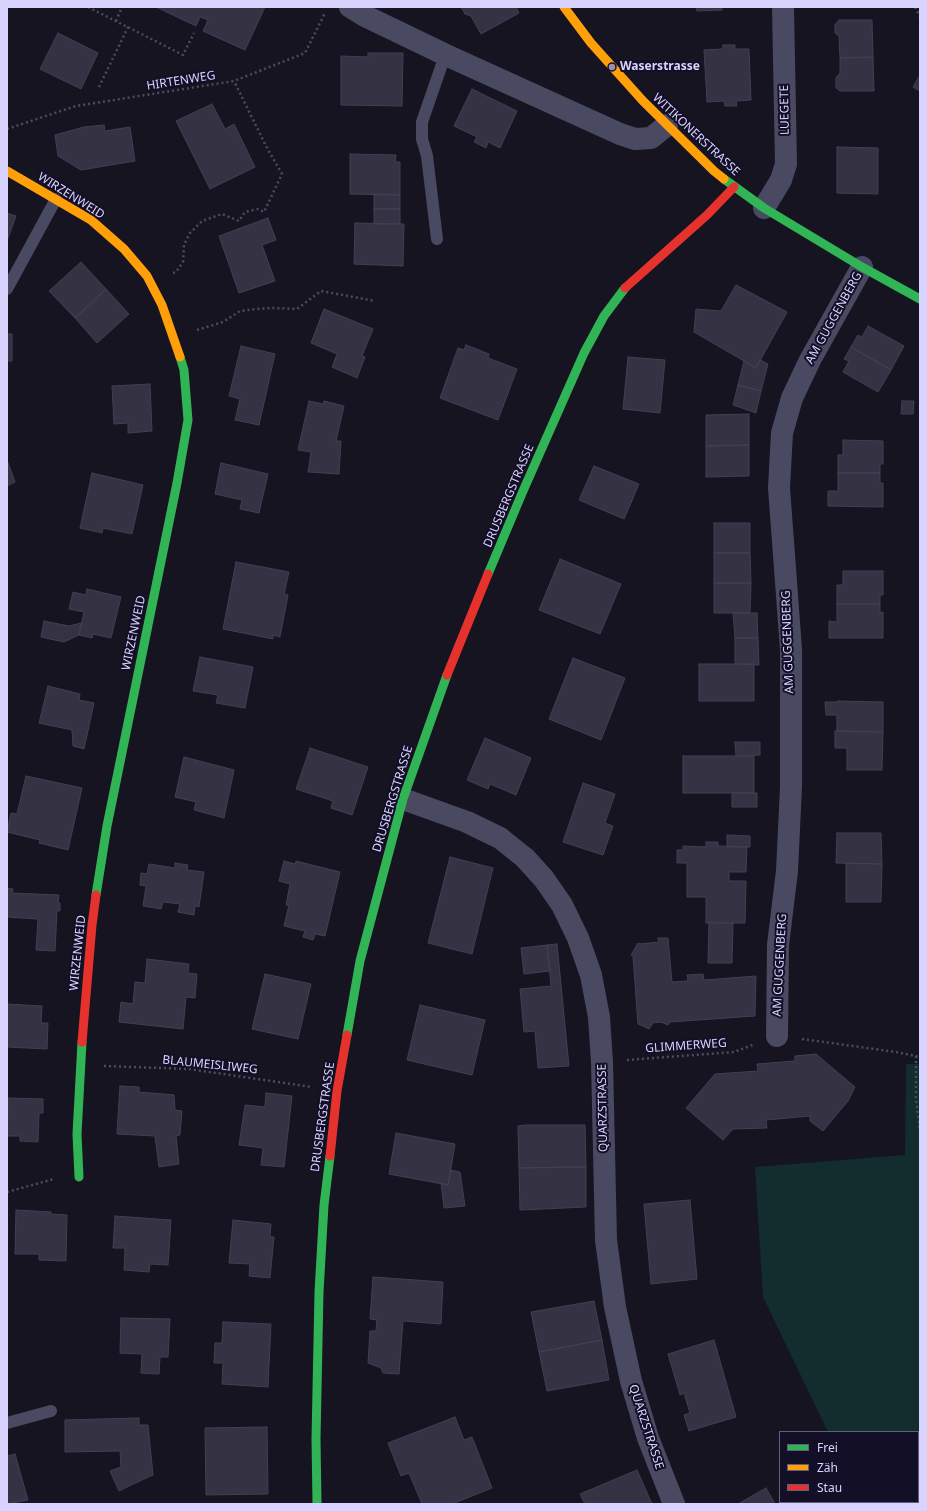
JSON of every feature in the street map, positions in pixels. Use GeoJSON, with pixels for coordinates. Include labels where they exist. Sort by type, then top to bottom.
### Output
{"type":"FeatureCollection","features":[{"type":"Feature","properties":{"kind":"street"},"geometry":{"type":"LineString","coordinates":[[350,7],[363,15],[446,55],[620,134],[635,138],[651,138],[667,125]]}},
{"type":"Feature","properties":{"kind":"street","name":"WITIKONERSTRASSE"},"geometry":{"type":"LineString","coordinates":[[564,7],[612,67],[643,101],[714,171],[764,208],[862,267],[920,298]]}},
{"type":"Feature","properties":{"kind":"street","name":"LUEGETE"},"geometry":{"type":"LineString","coordinates":[[764,208],[781,180],[786,164],[784,7]]}},
{"type":"Feature","properties":{"kind":"street","name":"WIRZENWEID"},"geometry":{"type":"LineString","coordinates":[[7,171],[91,220],[124,248],[147,276],[162,305],[184,370],[188,420],[177,483],[106,826],[92,925],[80,1064],[77,1134],[79,1177]]}},
{"type":"Feature","properties":{"kind":"street","name":"DRUSBERGSTRASSE"},"geometry":{"type":"LineString","coordinates":[[318,1504],[316,1439],[319,1292],[324,1205],[337,1091],[360,962],[403,799],[447,674],[523,491],[584,353],[600,322],[623,290],[702,219],[734,187]]}},
{"type":"Feature","properties":{"kind":"street","name":"AM GUGGENBERG"},"geometry":{"type":"LineString","coordinates":[[777,1036],[778,944],[787,871],[791,787],[791,649],[779,488],[782,433],[792,398],[810,360],[862,267]]}},
{"type":"Feature","properties":{"kind":"street","name":"QUARZSTRASSE"},"geometry":{"type":"LineString","coordinates":[[403,799],[467,822],[500,838],[525,858],[544,879],[562,905],[578,938],[591,975],[599,1018],[602,1062],[606,1240],[615,1307],[637,1402],[648,1438],[674,1504]]}},
{"type":"Feature","properties":{"kind":"lane"},"geometry":{"type":"LineString","coordinates":[[437,239],[427,156],[422,139],[422,122],[446,55]]}},
{"type":"Feature","properties":{"kind":"lane"},"geometry":{"type":"LineString","coordinates":[[7,289],[56,199]]}},
{"type":"Feature","properties":{"kind":"lane"},"geometry":{"type":"LineString","coordinates":[[7,1424],[51,1411]]}},
{"type":"Feature","properties":{"kind":"path"},"geometry":{"type":"LineString","coordinates":[[88,7],[183,55],[194,33]]}},
{"type":"Feature","properties":{"kind":"path"},"geometry":{"type":"LineString","coordinates":[[116,21],[122,7]]}},
{"type":"Feature","properties":{"kind":"path","name":"HIRTENWEG"},"geometry":{"type":"LineString","coordinates":[[7,129],[76,106],[234,81],[305,53],[328,7]]}},
{"type":"Feature","properties":{"kind":"path"},"geometry":{"type":"LineString","coordinates":[[915,7],[920,17]]}},
{"type":"Feature","properties":{"kind":"path"},"geometry":{"type":"LineString","coordinates":[[99,87],[128,27]]}},
{"type":"Feature","properties":{"kind":"path"},"geometry":{"type":"LineString","coordinates":[[147,276],[167,276],[176,272],[183,262],[184,245],[190,234],[202,221],[222,214],[239,221],[245,212],[258,209],[264,212],[282,174],[266,146],[234,81]]}},
{"type":"Feature","properties":{"kind":"path"},"geometry":{"type":"LineString","coordinates":[[174,337],[223,322],[240,312],[268,308],[297,309],[321,291],[376,302]]}},
{"type":"Feature","properties":{"kind":"path"},"geometry":{"type":"LineString","coordinates":[[818,1041],[918,1056],[916,1099],[920,1132]]}},
{"type":"Feature","properties":{"kind":"path","name":"GLIMMERWEG"},"geometry":{"type":"LineString","coordinates":[[638,1059],[734,1052]]}},
{"type":"Feature","properties":{"kind":"path","name":"BLAUMEISLIWEG"},"geometry":{"type":"LineString","coordinates":[[80,1064],[189,1070],[337,1091]]}},
{"type":"Feature","properties":{"kind":"path"},"geometry":{"type":"LineString","coordinates":[[7,1192],[52,1179],[79,1177]]}},
{"type":"Feature","properties":{"kind":"green space"},"geometry":{"type":"Polygon","coordinates":[[[906,1064],[920,1064],[920,1504],[863,1504],[919,1503],[919,1431],[828,1431],[763,1297],[755,1167],[905,1155],[906,1064]]]}},
{"type":"Feature","properties":{"kind":"building"},"geometry":{"type":"Polygon","coordinates":[[[156,7],[265,7],[245,50],[203,31],[208,20],[200,17],[196,26],[156,7]]]}},
{"type":"Feature","properties":{"kind":"building"},"geometry":{"type":"Polygon","coordinates":[[[461,7],[516,7],[519,13],[481,34],[471,16],[465,14],[461,7]]]}},
{"type":"Feature","properties":{"kind":"building"},"geometry":{"type":"Polygon","coordinates":[[[696,7],[722,7],[722,10],[697,11],[696,7]]]}},
{"type":"Feature","properties":{"kind":"building"},"geometry":{"type":"Polygon","coordinates":[[[839,20],[872,20],[873,57],[840,58],[839,36],[835,33],[835,25],[839,20]]]}},
{"type":"Feature","properties":{"kind":"building"},"geometry":{"type":"Polygon","coordinates":[[[58,33],[98,53],[81,89],[40,69],[58,33]]]}},
{"type":"Feature","properties":{"kind":"building"},"geometry":{"type":"Polygon","coordinates":[[[723,45],[735,45],[735,49],[749,49],[751,100],[736,101],[737,106],[725,106],[724,101],[707,102],[704,50],[723,49],[723,45]]]}},
{"type":"Feature","properties":{"kind":"building"},"geometry":{"type":"Polygon","coordinates":[[[368,53],[403,53],[402,106],[341,105],[341,56],[368,57],[368,53]]]}},
{"type":"Feature","properties":{"kind":"building"},"geometry":{"type":"Polygon","coordinates":[[[873,57],[874,91],[840,91],[836,88],[836,78],[840,73],[840,58],[873,57]]]}},
{"type":"Feature","properties":{"kind":"building"},"geometry":{"type":"Polygon","coordinates":[[[920,75],[920,91],[913,87],[920,75]]]}},
{"type":"Feature","properties":{"kind":"building"},"geometry":{"type":"Polygon","coordinates":[[[472,89],[517,111],[500,148],[488,142],[486,148],[474,142],[477,137],[454,126],[472,89]]]}},
{"type":"Feature","properties":{"kind":"building"},"geometry":{"type":"Polygon","coordinates":[[[212,104],[225,129],[234,124],[255,167],[210,189],[176,121],[212,104]]]}},
{"type":"Feature","properties":{"kind":"building"},"geometry":{"type":"Polygon","coordinates":[[[104,125],[105,131],[130,127],[135,161],[81,170],[58,156],[55,135],[84,127],[104,125]]]}},
{"type":"Feature","properties":{"kind":"building"},"geometry":{"type":"Polygon","coordinates":[[[837,147],[878,148],[878,194],[837,193],[837,147]]]}},
{"type":"Feature","properties":{"kind":"building"},"geometry":{"type":"Polygon","coordinates":[[[350,154],[396,155],[395,162],[400,162],[400,195],[350,194],[350,154]]]}},
{"type":"Feature","properties":{"kind":"building"},"geometry":{"type":"Polygon","coordinates":[[[374,194],[400,195],[400,209],[374,209],[374,194]]]}},
{"type":"Feature","properties":{"kind":"building"},"geometry":{"type":"Polygon","coordinates":[[[374,209],[400,209],[400,224],[374,224],[374,209]]]}},
{"type":"Feature","properties":{"kind":"building"},"geometry":{"type":"Polygon","coordinates":[[[7,213],[16,216],[7,241],[7,213]]]}},
{"type":"Feature","properties":{"kind":"building"},"geometry":{"type":"Polygon","coordinates":[[[268,218],[276,240],[262,245],[275,281],[239,293],[219,236],[268,218]]]}},
{"type":"Feature","properties":{"kind":"building"},"geometry":{"type":"Polygon","coordinates":[[[355,223],[404,224],[403,266],[354,264],[355,223]]]}},
{"type":"Feature","properties":{"kind":"building"},"geometry":{"type":"Polygon","coordinates":[[[81,262],[106,289],[75,318],[49,291],[81,262]]]}},
{"type":"Feature","properties":{"kind":"building"},"geometry":{"type":"Polygon","coordinates":[[[736,285],[787,312],[756,368],[694,332],[696,309],[721,311],[736,285]]]}},
{"type":"Feature","properties":{"kind":"building"},"geometry":{"type":"Polygon","coordinates":[[[106,289],[129,314],[97,343],[75,318],[106,289]]]}},
{"type":"Feature","properties":{"kind":"building"},"geometry":{"type":"Polygon","coordinates":[[[324,309],[373,329],[362,356],[365,357],[357,378],[332,367],[337,354],[311,343],[324,309]]]}},
{"type":"Feature","properties":{"kind":"building"},"geometry":{"type":"Polygon","coordinates":[[[868,326],[904,346],[891,370],[851,347],[858,335],[862,337],[868,326]]]}},
{"type":"Feature","properties":{"kind":"building"},"geometry":{"type":"Polygon","coordinates":[[[7,334],[12,334],[12,361],[7,361],[7,334]]]}},
{"type":"Feature","properties":{"kind":"building"},"geometry":{"type":"Polygon","coordinates":[[[466,345],[489,354],[488,358],[517,369],[498,420],[440,398],[458,348],[464,350],[466,345]]]}},
{"type":"Feature","properties":{"kind":"building"},"geometry":{"type":"Polygon","coordinates":[[[241,346],[275,354],[259,425],[235,420],[240,399],[229,396],[241,346]]]}},
{"type":"Feature","properties":{"kind":"building"},"geometry":{"type":"Polygon","coordinates":[[[851,347],[891,370],[878,392],[843,372],[849,361],[844,359],[851,347]]]}},
{"type":"Feature","properties":{"kind":"building"},"geometry":{"type":"Polygon","coordinates":[[[628,357],[665,360],[660,413],[623,409],[628,357]]]}},
{"type":"Feature","properties":{"kind":"building"},"geometry":{"type":"Polygon","coordinates":[[[760,360],[768,364],[761,391],[738,385],[744,361],[756,368],[760,360]]]}},
{"type":"Feature","properties":{"kind":"building"},"geometry":{"type":"Polygon","coordinates":[[[150,384],[152,431],[128,433],[128,423],[114,424],[112,386],[150,384]]]}},
{"type":"Feature","properties":{"kind":"building"},"geometry":{"type":"Polygon","coordinates":[[[738,385],[761,391],[756,413],[733,405],[738,385]]]}},
{"type":"Feature","properties":{"kind":"building"},"geometry":{"type":"Polygon","coordinates":[[[309,401],[323,404],[324,401],[344,406],[336,441],[341,441],[339,474],[308,472],[311,452],[298,450],[309,401]]]}},
{"type":"Feature","properties":{"kind":"building"},"geometry":{"type":"Polygon","coordinates":[[[902,401],[914,401],[913,414],[901,414],[902,401]]]}},
{"type":"Feature","properties":{"kind":"building"},"geometry":{"type":"Polygon","coordinates":[[[749,414],[749,445],[706,446],[706,415],[749,414]]]}},
{"type":"Feature","properties":{"kind":"building"},"geometry":{"type":"Polygon","coordinates":[[[843,440],[883,441],[883,464],[880,464],[880,473],[838,473],[838,455],[843,455],[843,440]]]}},
{"type":"Feature","properties":{"kind":"building"},"geometry":{"type":"Polygon","coordinates":[[[749,445],[749,476],[706,477],[706,446],[749,445]]]}},
{"type":"Feature","properties":{"kind":"building"},"geometry":{"type":"Polygon","coordinates":[[[7,460],[15,482],[7,486],[7,460]]]}},
{"type":"Feature","properties":{"kind":"building"},"geometry":{"type":"Polygon","coordinates":[[[221,463],[268,474],[259,513],[240,509],[242,500],[215,494],[221,463]]]}},
{"type":"Feature","properties":{"kind":"building"},"geometry":{"type":"Polygon","coordinates":[[[594,466],[639,484],[624,519],[579,500],[594,466]]]}},
{"type":"Feature","properties":{"kind":"building"},"geometry":{"type":"Polygon","coordinates":[[[92,473],[143,485],[132,534],[103,528],[102,533],[80,528],[92,473]]]}},
{"type":"Feature","properties":{"kind":"building"},"geometry":{"type":"Polygon","coordinates":[[[838,473],[880,473],[880,483],[883,483],[883,507],[828,506],[828,491],[838,491],[838,473]]]}},
{"type":"Feature","properties":{"kind":"building"},"geometry":{"type":"Polygon","coordinates":[[[714,523],[750,523],[750,553],[714,553],[714,523]]]}},
{"type":"Feature","properties":{"kind":"building"},"geometry":{"type":"Polygon","coordinates":[[[714,553],[750,553],[751,583],[714,583],[714,553]]]}},
{"type":"Feature","properties":{"kind":"building"},"geometry":{"type":"Polygon","coordinates":[[[560,559],[621,584],[600,634],[539,610],[560,559]]]}},
{"type":"Feature","properties":{"kind":"building"},"geometry":{"type":"Polygon","coordinates":[[[236,562],[289,572],[284,594],[288,595],[280,637],[273,635],[273,639],[223,629],[236,562]]]}},
{"type":"Feature","properties":{"kind":"building"},"geometry":{"type":"Polygon","coordinates":[[[843,571],[883,571],[883,595],[880,595],[880,604],[837,604],[837,585],[843,585],[843,571]]]}},
{"type":"Feature","properties":{"kind":"building"},"geometry":{"type":"Polygon","coordinates":[[[714,583],[751,583],[750,613],[714,613],[714,583]]]}},
{"type":"Feature","properties":{"kind":"building"},"geometry":{"type":"Polygon","coordinates":[[[87,589],[121,597],[111,638],[93,634],[92,638],[79,635],[84,612],[69,609],[73,592],[86,595],[87,589]]]}},
{"type":"Feature","properties":{"kind":"building"},"geometry":{"type":"Polygon","coordinates":[[[837,604],[880,604],[880,613],[883,612],[883,638],[829,638],[829,621],[837,622],[837,604]]]}},
{"type":"Feature","properties":{"kind":"building"},"geometry":{"type":"Polygon","coordinates":[[[733,613],[757,613],[758,638],[735,638],[733,613]]]}},
{"type":"Feature","properties":{"kind":"building"},"geometry":{"type":"Polygon","coordinates":[[[44,621],[69,626],[81,623],[79,635],[64,642],[41,637],[44,621]]]}},
{"type":"Feature","properties":{"kind":"building"},"geometry":{"type":"Polygon","coordinates":[[[735,638],[758,638],[759,665],[735,664],[735,638]]]}},
{"type":"Feature","properties":{"kind":"building"},"geometry":{"type":"Polygon","coordinates":[[[200,657],[253,667],[245,708],[216,703],[218,695],[193,691],[200,657]]]}},
{"type":"Feature","properties":{"kind":"building"},"geometry":{"type":"Polygon","coordinates":[[[573,658],[625,678],[601,740],[549,719],[573,658]]]}},
{"type":"Feature","properties":{"kind":"building"},"geometry":{"type":"Polygon","coordinates":[[[699,664],[754,664],[754,701],[699,701],[699,664]]]}},
{"type":"Feature","properties":{"kind":"building"},"geometry":{"type":"Polygon","coordinates":[[[48,686],[80,694],[79,700],[94,703],[84,749],[73,746],[72,730],[39,723],[48,686]]]}},
{"type":"Feature","properties":{"kind":"building"},"geometry":{"type":"Polygon","coordinates":[[[825,702],[883,702],[883,732],[837,731],[837,715],[826,715],[825,702]]]}},
{"type":"Feature","properties":{"kind":"building"},"geometry":{"type":"Polygon","coordinates":[[[835,731],[883,732],[882,770],[847,770],[847,748],[835,748],[835,731]]]}},
{"type":"Feature","properties":{"kind":"building"},"geometry":{"type":"Polygon","coordinates":[[[485,738],[531,758],[516,795],[490,784],[488,789],[467,780],[485,738]]]}},
{"type":"Feature","properties":{"kind":"building"},"geometry":{"type":"Polygon","coordinates":[[[735,742],[760,742],[760,755],[736,756],[735,742]]]}},
{"type":"Feature","properties":{"kind":"building"},"geometry":{"type":"Polygon","coordinates":[[[310,748],[368,767],[352,815],[331,808],[333,801],[296,789],[310,748]]]}},
{"type":"Feature","properties":{"kind":"building"},"geometry":{"type":"Polygon","coordinates":[[[683,756],[754,756],[754,793],[683,793],[683,756]]]}},
{"type":"Feature","properties":{"kind":"building"},"geometry":{"type":"Polygon","coordinates":[[[184,757],[234,770],[224,818],[194,810],[196,802],[175,797],[184,757]]]}},
{"type":"Feature","properties":{"kind":"building"},"geometry":{"type":"Polygon","coordinates":[[[26,776],[82,788],[68,850],[39,843],[40,840],[7,832],[11,813],[17,814],[26,776]]]}},
{"type":"Feature","properties":{"kind":"building"},"geometry":{"type":"Polygon","coordinates":[[[583,783],[615,794],[605,823],[613,826],[603,855],[563,842],[583,783]]]}},
{"type":"Feature","properties":{"kind":"building"},"geometry":{"type":"Polygon","coordinates":[[[732,793],[757,793],[757,807],[732,807],[732,793]]]}},
{"type":"Feature","properties":{"kind":"building"},"geometry":{"type":"Polygon","coordinates":[[[837,833],[881,833],[882,864],[836,863],[837,833]]]}},
{"type":"Feature","properties":{"kind":"building"},"geometry":{"type":"Polygon","coordinates":[[[727,835],[750,836],[750,847],[727,847],[727,835]]]}},
{"type":"Feature","properties":{"kind":"building"},"geometry":{"type":"Polygon","coordinates":[[[706,842],[718,842],[718,846],[747,847],[746,872],[729,872],[729,881],[746,881],[745,923],[706,923],[706,897],[687,897],[687,863],[677,863],[677,850],[683,850],[683,846],[706,847],[706,842]]]}},
{"type":"Feature","properties":{"kind":"building"},"geometry":{"type":"Polygon","coordinates":[[[450,857],[493,868],[472,954],[428,943],[450,857]]]}},
{"type":"Feature","properties":{"kind":"building"},"geometry":{"type":"Polygon","coordinates":[[[284,861],[295,864],[296,861],[340,872],[325,936],[315,934],[313,940],[303,937],[305,931],[284,926],[289,905],[286,905],[290,884],[279,881],[284,861]]]}},
{"type":"Feature","properties":{"kind":"building"},"geometry":{"type":"Polygon","coordinates":[[[175,863],[188,865],[187,870],[204,872],[199,907],[195,906],[194,915],[178,912],[180,904],[163,902],[161,909],[143,906],[146,886],[140,885],[141,873],[147,874],[149,864],[175,868],[175,863]]]}},
{"type":"Feature","properties":{"kind":"building"},"geometry":{"type":"Polygon","coordinates":[[[846,863],[882,864],[881,902],[846,902],[846,863]]]}},
{"type":"Feature","properties":{"kind":"building"},"geometry":{"type":"Polygon","coordinates":[[[7,888],[13,889],[12,893],[59,895],[58,903],[60,903],[60,911],[57,911],[55,951],[36,950],[38,919],[7,917],[7,888]]]}},
{"type":"Feature","properties":{"kind":"building"},"geometry":{"type":"Polygon","coordinates":[[[709,922],[733,923],[732,963],[708,963],[709,922]]]}},
{"type":"Feature","properties":{"kind":"building"},"geometry":{"type":"Polygon","coordinates":[[[658,938],[668,938],[672,982],[688,981],[687,975],[703,974],[704,980],[756,976],[755,1016],[670,1022],[668,1025],[661,1022],[653,1023],[649,1029],[638,1024],[633,956],[631,955],[638,943],[659,942],[658,938]]]}},
{"type":"Feature","properties":{"kind":"building"},"geometry":{"type":"Polygon","coordinates":[[[557,944],[569,1066],[538,1068],[535,1031],[524,1032],[520,989],[551,986],[547,945],[557,944]]]}},
{"type":"Feature","properties":{"kind":"building"},"geometry":{"type":"Polygon","coordinates":[[[547,945],[550,971],[524,974],[521,948],[547,945]]]}},
{"type":"Feature","properties":{"kind":"building"},"geometry":{"type":"Polygon","coordinates":[[[147,959],[189,964],[188,973],[197,974],[195,998],[186,997],[183,1029],[119,1022],[121,1002],[133,1004],[135,982],[145,983],[147,959]]]}},
{"type":"Feature","properties":{"kind":"building"},"geometry":{"type":"Polygon","coordinates":[[[265,974],[311,984],[298,1039],[252,1029],[265,974]]]}},
{"type":"Feature","properties":{"kind":"building"},"geometry":{"type":"Polygon","coordinates":[[[7,1004],[42,1006],[41,1023],[48,1023],[47,1049],[7,1047],[7,1004]]]}},
{"type":"Feature","properties":{"kind":"building"},"geometry":{"type":"Polygon","coordinates":[[[420,1005],[485,1020],[472,1075],[407,1060],[420,1005]]]}},
{"type":"Feature","properties":{"kind":"building"},"geometry":{"type":"Polygon","coordinates":[[[816,1054],[855,1087],[848,1101],[823,1131],[810,1121],[810,1116],[766,1120],[767,1128],[733,1129],[723,1140],[686,1108],[715,1074],[758,1071],[757,1064],[795,1061],[795,1056],[816,1054]]]}},
{"type":"Feature","properties":{"kind":"building"},"geometry":{"type":"Polygon","coordinates":[[[120,1086],[139,1087],[139,1092],[174,1095],[175,1110],[182,1111],[180,1135],[176,1136],[179,1164],[159,1167],[155,1136],[117,1134],[120,1086]]]}},
{"type":"Feature","properties":{"kind":"building"},"geometry":{"type":"Polygon","coordinates":[[[266,1093],[292,1096],[284,1167],[261,1165],[263,1148],[239,1145],[245,1105],[265,1107],[266,1093]]]}},
{"type":"Feature","properties":{"kind":"building"},"geometry":{"type":"Polygon","coordinates":[[[8,1098],[43,1099],[43,1113],[39,1113],[38,1142],[20,1141],[20,1136],[7,1136],[8,1098]]]}},
{"type":"Feature","properties":{"kind":"building"},"geometry":{"type":"Polygon","coordinates":[[[585,1125],[586,1167],[519,1168],[518,1126],[585,1125]]]}},
{"type":"Feature","properties":{"kind":"building"},"geometry":{"type":"Polygon","coordinates":[[[396,1133],[455,1144],[448,1185],[389,1174],[396,1133]]]}},
{"type":"Feature","properties":{"kind":"building"},"geometry":{"type":"Polygon","coordinates":[[[586,1167],[586,1207],[520,1210],[519,1168],[586,1167]]]}},
{"type":"Feature","properties":{"kind":"building"},"geometry":{"type":"Polygon","coordinates":[[[451,1170],[460,1172],[465,1206],[444,1208],[441,1183],[448,1185],[451,1170]]]}},
{"type":"Feature","properties":{"kind":"building"},"geometry":{"type":"Polygon","coordinates":[[[690,1200],[697,1279],[651,1284],[644,1204],[690,1200]]]}},
{"type":"Feature","properties":{"kind":"building"},"geometry":{"type":"Polygon","coordinates":[[[16,1210],[51,1212],[51,1214],[67,1215],[66,1261],[39,1260],[39,1254],[15,1254],[16,1210]]]}},
{"type":"Feature","properties":{"kind":"building"},"geometry":{"type":"Polygon","coordinates":[[[115,1216],[171,1220],[168,1265],[150,1264],[149,1272],[124,1270],[125,1248],[113,1248],[115,1216]]]}},
{"type":"Feature","properties":{"kind":"building"},"geometry":{"type":"Polygon","coordinates":[[[233,1220],[271,1224],[270,1237],[274,1237],[270,1278],[249,1276],[250,1264],[229,1263],[233,1220]]]}},
{"type":"Feature","properties":{"kind":"building"},"geometry":{"type":"Polygon","coordinates":[[[373,1277],[443,1282],[441,1324],[403,1321],[399,1374],[383,1373],[381,1368],[368,1363],[370,1331],[376,1331],[377,1320],[370,1319],[373,1277]]]}},
{"type":"Feature","properties":{"kind":"building"},"geometry":{"type":"Polygon","coordinates":[[[594,1301],[602,1340],[539,1352],[531,1312],[594,1301]]]}},
{"type":"Feature","properties":{"kind":"building"},"geometry":{"type":"Polygon","coordinates":[[[121,1318],[170,1319],[168,1357],[160,1357],[159,1374],[141,1373],[142,1354],[120,1353],[121,1318]]]}},
{"type":"Feature","properties":{"kind":"building"},"geometry":{"type":"Polygon","coordinates":[[[223,1322],[271,1324],[268,1387],[222,1384],[223,1363],[214,1363],[215,1343],[222,1343],[223,1322]]]}},
{"type":"Feature","properties":{"kind":"building"},"geometry":{"type":"Polygon","coordinates":[[[602,1340],[609,1380],[547,1391],[539,1352],[602,1340]]]}},
{"type":"Feature","properties":{"kind":"building"},"geometry":{"type":"Polygon","coordinates":[[[714,1340],[736,1417],[689,1431],[684,1415],[690,1413],[684,1393],[680,1395],[668,1354],[714,1340]]]}},
{"type":"Feature","properties":{"kind":"building"},"geometry":{"type":"Polygon","coordinates":[[[455,1417],[464,1440],[472,1437],[492,1488],[452,1504],[422,1504],[409,1473],[401,1476],[388,1443],[455,1417]]]}},
{"type":"Feature","properties":{"kind":"building"},"geometry":{"type":"Polygon","coordinates":[[[139,1418],[139,1425],[148,1425],[153,1475],[119,1491],[110,1471],[121,1467],[120,1451],[65,1452],[65,1420],[139,1418]]]}},
{"type":"Feature","properties":{"kind":"building"},"geometry":{"type":"Polygon","coordinates":[[[267,1427],[268,1494],[206,1495],[205,1428],[267,1427]]]}},
{"type":"Feature","properties":{"kind":"building"},"geometry":{"type":"Polygon","coordinates":[[[15,1454],[28,1500],[7,1504],[7,1456],[15,1454]]]}},
{"type":"Feature","properties":{"kind":"building"},"geometry":{"type":"Polygon","coordinates":[[[637,1470],[652,1504],[585,1504],[580,1494],[637,1470]]]}},
{"type":"Feature","properties":{"kind":"building"},"geometry":{"type":"Polygon","coordinates":[[[766,1488],[775,1504],[738,1504],[766,1488]]]}},
{"type":"Feature","properties":{"kind":"traffic: fast"},"geometry":{"type":"LineString","coordinates":[[724,179],[764,208],[862,267],[920,299]]}},
{"type":"Feature","properties":{"kind":"traffic: fast"},"geometry":{"type":"LineString","coordinates":[[488,574],[584,353],[604,316],[625,288]]}},
{"type":"Feature","properties":{"kind":"traffic: fast"},"geometry":{"type":"LineString","coordinates":[[96,895],[107,826],[177,483],[188,420],[184,370],[180,357]]}},
{"type":"Feature","properties":{"kind":"traffic: fast"},"geometry":{"type":"LineString","coordinates":[[347,1035],[360,961],[403,799],[447,675]]}},
{"type":"Feature","properties":{"kind":"traffic: fast"},"geometry":{"type":"LineString","coordinates":[[79,1177],[77,1134],[82,1042]]}},
{"type":"Feature","properties":{"kind":"traffic: fast"},"geometry":{"type":"LineString","coordinates":[[317,1504],[316,1439],[319,1292],[324,1205],[330,1156]]}},
{"type":"Feature","properties":{"kind":"traffic: slow"},"geometry":{"type":"LineString","coordinates":[[564,7],[591,43],[643,101],[724,179]]}},
{"type":"Feature","properties":{"kind":"traffic: slow"},"geometry":{"type":"LineString","coordinates":[[7,171],[91,220],[124,249],[147,276],[162,305],[180,357]]}},
{"type":"Feature","properties":{"kind":"traffic: jam"},"geometry":{"type":"LineString","coordinates":[[625,288],[707,215],[734,187]]}},
{"type":"Feature","properties":{"kind":"traffic: jam"},"geometry":{"type":"LineString","coordinates":[[447,675],[488,574]]}},
{"type":"Feature","properties":{"kind":"traffic: jam"},"geometry":{"type":"LineString","coordinates":[[82,1042],[96,895]]}},
{"type":"Feature","properties":{"kind":"traffic: jam"},"geometry":{"type":"LineString","coordinates":[[330,1156],[337,1091],[347,1035]]}},
{"type":"Feature","properties":{"kind":"place","name":"Waserstrasse"},"geometry":{"type":"Point","coordinates":[612,67]}}]}
